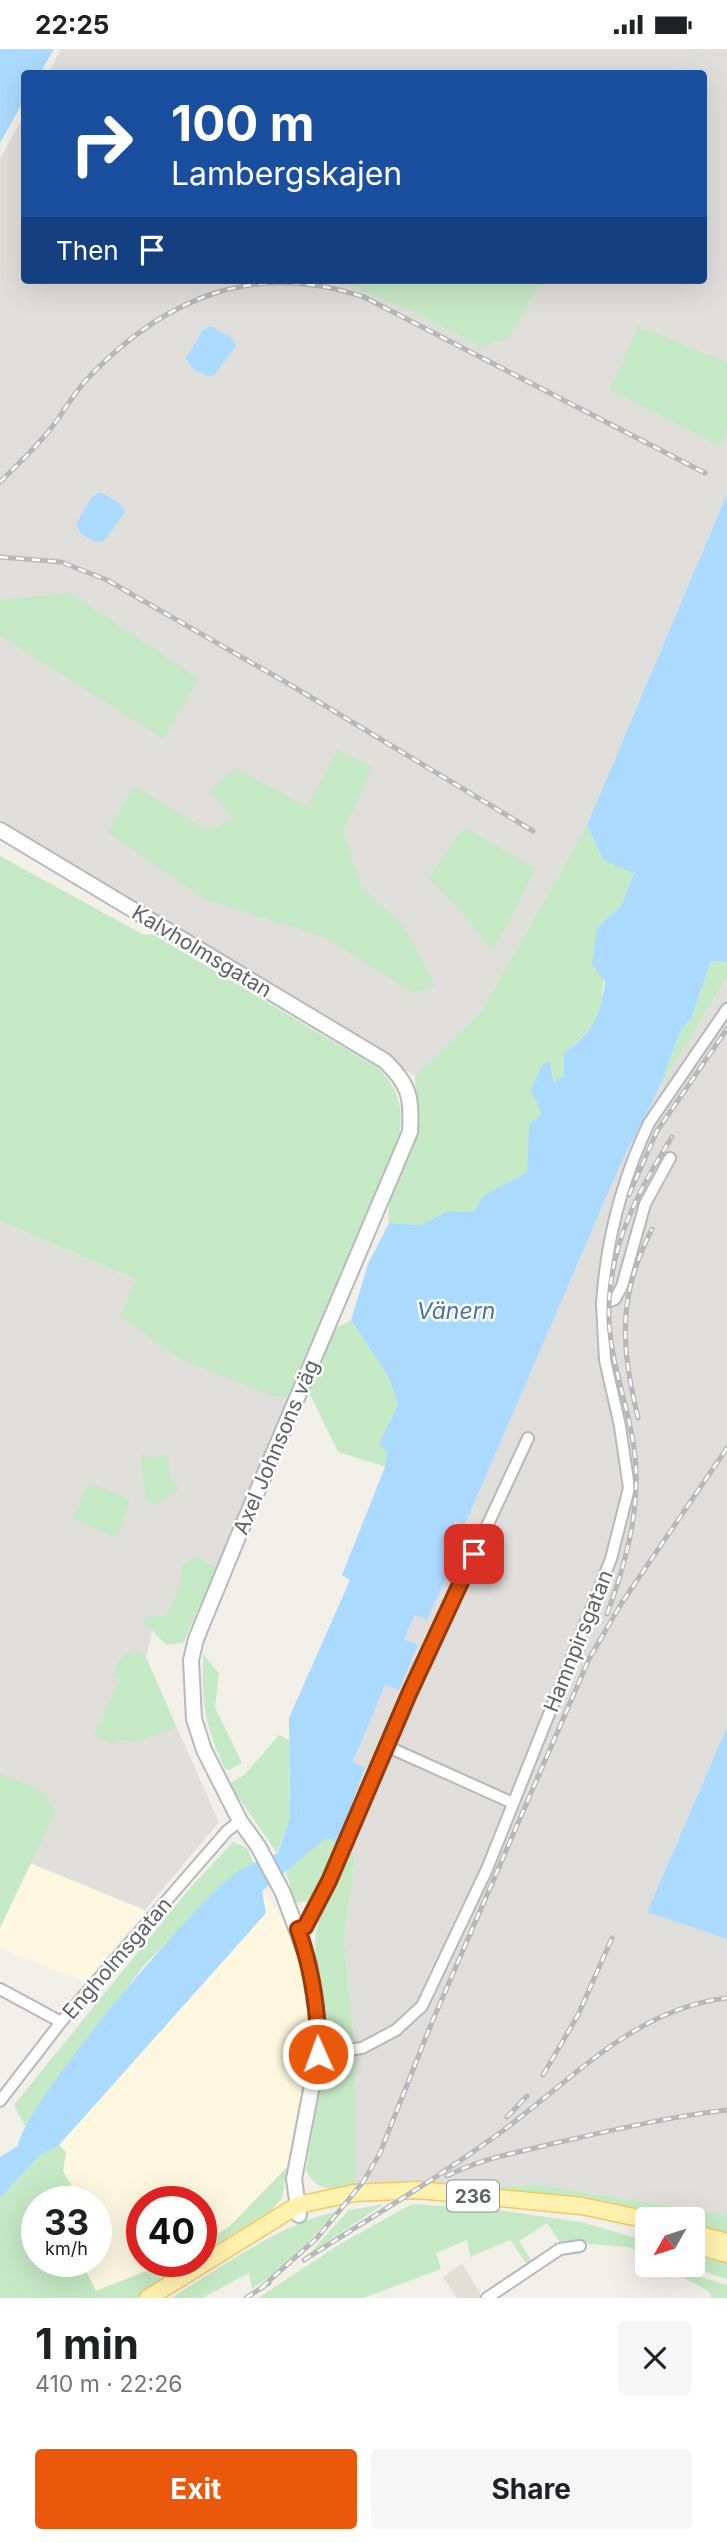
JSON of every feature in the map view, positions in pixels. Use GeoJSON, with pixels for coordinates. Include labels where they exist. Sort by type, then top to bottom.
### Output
{"type":"FeatureCollection","features":[{"type":"Feature","properties":{"kind":"main road","name":"236"},"geometry":{"type":"LineString","coordinates":[[148,2298],[298,2210],[354,2193],[419,2190],[582,2206],[635,2217]]}},
{"type":"Feature","properties":{"kind":"main road","name":"236"},"geometry":{"type":"LineString","coordinates":[[160,2298],[298,2210],[348,2201],[411,2196],[535,2208],[635,2229]]}},
{"type":"Feature","properties":{"kind":"main road"},"geometry":{"type":"LineString","coordinates":[[705,2236],[727,2242]]}},
{"type":"Feature","properties":{"kind":"main road"},"geometry":{"type":"LineString","coordinates":[[705,2248],[727,2254]]}},
{"type":"Feature","properties":{"kind":"street","name":"Kalvholmsgatan"},"geometry":{"type":"LineString","coordinates":[[0,830],[385,1061],[401,1077]]}},
{"type":"Feature","properties":{"kind":"street","name":"Hamnpirsgatan"},"geometry":{"type":"LineString","coordinates":[[318,2054],[362,2048],[396,2030],[422,2006],[487,1869],[611,1559],[629,1488],[620,1426],[605,1360],[601,1304],[604,1260],[628,1173],[649,1123],[727,1009]]}},
{"type":"Feature","properties":{"kind":"street","name":"Axel Johnsons väg"},"geometry":{"type":"LineString","coordinates":[[298,2210],[294,2179],[318,2054],[315,2000],[309,1963],[285,1897],[258,1846],[240,1821],[204,1750],[194,1719],[191,1660],[196,1639],[240,1532],[410,1132],[411,1102],[401,1077]]}},
{"type":"Feature","properties":{"kind":"street"},"geometry":{"type":"LineString","coordinates":[[601,1304],[615,1299],[622,1286],[645,1204],[670,1158]]}},
{"type":"Feature","properties":{"kind":"street"},"geometry":{"type":"LineString","coordinates":[[298,1929],[305,1927],[329,1881],[386,1746],[528,1438]]}},
{"type":"Feature","properties":{"kind":"street"},"geometry":{"type":"LineString","coordinates":[[386,1746],[513,1803]]}},
{"type":"Feature","properties":{"kind":"street","name":"Engholmsgatan"},"geometry":{"type":"LineString","coordinates":[[0,2101],[61,2022],[217,1843],[240,1821]]}},
{"type":"Feature","properties":{"kind":"street"},"geometry":{"type":"LineString","coordinates":[[0,1989],[61,2022]]}},
{"type":"Feature","properties":{"kind":"street"},"geometry":{"type":"LineString","coordinates":[[488,2298],[560,2249],[580,2246]]}},
{"type":"Feature","properties":{"kind":"shaded area"},"geometry":{"type":"Polygon","coordinates":[[[61,49],[727,49],[727,494],[587,825],[482,1010],[415,1076],[0,820],[0,159],[21,120],[21,284],[707,284],[707,70],[50,70],[61,49]]]}},
{"type":"Feature","properties":{"kind":"shaded area"},"geometry":{"type":"Polygon","coordinates":[[[727,977],[727,1727],[647,1912],[727,1939],[727,2215],[705,2212],[705,2207],[677,2207],[532,2184],[459,2191],[355,2189],[354,2041],[344,1939],[355,1858],[338,1843],[365,1769],[353,1763],[385,1684],[399,1689],[418,1645],[404,1639],[415,1615],[427,1620],[460,1548],[447,1543],[456,1521],[465,1523],[621,1162],[658,1090],[727,977]]]}},
{"type":"Feature","properties":{"kind":"shaded area"},"geometry":{"type":"Polygon","coordinates":[[[0,1221],[304,1354],[250,1494],[183,1641],[152,1631],[146,1658],[219,1822],[145,1910],[30,1863],[56,1810],[43,1791],[0,1773],[0,1221]]]}},
{"type":"Feature","properties":{"kind":"shaded area"},"geometry":{"type":"Polygon","coordinates":[[[30,1863],[145,1910],[86,1982],[0,1948],[0,1928],[30,1863]]]}},
{"type":"Feature","properties":{"kind":"shaded area"},"geometry":{"type":"Polygon","coordinates":[[[262,1892],[283,1919],[297,1951],[305,1977],[308,2006],[307,2053],[287,2167],[229,2227],[217,2234],[217,2186],[126,2186],[126,2277],[131,2277],[96,2291],[89,2277],[112,2277],[112,2186],[71,2186],[63,2172],[66,2152],[59,2145],[266,1913],[262,1892]]]}},
{"type":"Feature","properties":{"kind":"shaded area"},"geometry":{"type":"Polygon","coordinates":[[[462,2264],[482,2296],[457,2298],[443,2277],[462,2264]]]}},
{"type":"Feature","properties":{"kind":"green space"},"geometry":{"type":"Polygon","coordinates":[[[346,284],[540,284],[510,337],[482,347],[408,309],[346,284]]]}},
{"type":"Feature","properties":{"kind":"green space"},"geometry":{"type":"Polygon","coordinates":[[[638,326],[727,363],[727,429],[720,446],[610,390],[638,326]]]}},
{"type":"Feature","properties":{"kind":"green space"},"geometry":{"type":"Polygon","coordinates":[[[70,593],[198,679],[164,739],[0,635],[0,600],[70,593]]]}},
{"type":"Feature","properties":{"kind":"green space"},"geometry":{"type":"Polygon","coordinates":[[[337,750],[372,767],[343,832],[363,889],[403,925],[436,986],[413,993],[327,938],[205,899],[107,832],[134,786],[206,830],[234,819],[210,791],[235,768],[307,807],[337,750]]]}},
{"type":"Feature","properties":{"kind":"green space"},"geometry":{"type":"Polygon","coordinates":[[[587,825],[603,860],[634,872],[621,906],[597,928],[603,982],[598,1012],[580,1040],[564,1053],[564,1075],[555,1082],[550,1062],[542,1065],[542,1114],[529,1124],[527,1172],[484,1195],[473,1212],[447,1211],[421,1225],[389,1223],[392,1194],[407,1158],[414,1131],[415,1076],[482,1010],[587,825]]]}},
{"type":"Feature","properties":{"kind":"green space"},"geometry":{"type":"Polygon","coordinates":[[[464,827],[536,869],[493,951],[457,907],[428,878],[464,827]]]}},
{"type":"Feature","properties":{"kind":"green space"},"geometry":{"type":"Polygon","coordinates":[[[0,856],[144,935],[152,934],[380,1069],[392,1086],[399,1102],[399,1140],[287,1397],[271,1395],[181,1359],[120,1316],[136,1280],[0,1221],[0,856]]]}},
{"type":"Feature","properties":{"kind":"green space"},"geometry":{"type":"Polygon","coordinates":[[[711,961],[727,962],[727,977],[658,1090],[682,1028],[691,1020],[711,961]]]}},
{"type":"Feature","properties":{"kind":"green space"},"geometry":{"type":"Polygon","coordinates":[[[351,1320],[389,1378],[398,1404],[380,1445],[387,1452],[386,1467],[338,1452],[309,1392],[334,1329],[351,1320]]]}},
{"type":"Feature","properties":{"kind":"green space"},"geometry":{"type":"Polygon","coordinates":[[[144,1454],[145,1458],[168,1455],[171,1482],[177,1482],[178,1490],[156,1505],[146,1501],[140,1456],[144,1454]]]}},
{"type":"Feature","properties":{"kind":"green space"},"geometry":{"type":"Polygon","coordinates":[[[88,1483],[130,1499],[119,1532],[113,1536],[73,1518],[88,1483]]]}},
{"type":"Feature","properties":{"kind":"green space"},"geometry":{"type":"Polygon","coordinates":[[[196,1557],[217,1567],[183,1643],[166,1645],[143,1621],[149,1616],[166,1616],[181,1583],[182,1565],[196,1557]]]}},
{"type":"Feature","properties":{"kind":"green space"},"geometry":{"type":"Polygon","coordinates":[[[135,1649],[146,1657],[176,1727],[136,1742],[118,1739],[114,1745],[94,1735],[120,1679],[112,1675],[120,1659],[135,1649]]]}},
{"type":"Feature","properties":{"kind":"green space"},"geometry":{"type":"Polygon","coordinates":[[[203,1654],[219,1673],[215,1707],[242,1763],[229,1770],[225,1769],[218,1752],[206,1713],[203,1654]]]}},
{"type":"Feature","properties":{"kind":"green space"},"geometry":{"type":"Polygon","coordinates":[[[279,1735],[289,1740],[290,1817],[277,1853],[229,1784],[245,1774],[279,1735]]]}},
{"type":"Feature","properties":{"kind":"green space"},"geometry":{"type":"Polygon","coordinates":[[[0,1773],[43,1791],[56,1810],[0,1928],[0,1773]]]}},
{"type":"Feature","properties":{"kind":"green space"},"geometry":{"type":"Polygon","coordinates":[[[326,1838],[338,1843],[314,1896],[310,1901],[296,1903],[285,1869],[326,1838]]]}},
{"type":"Feature","properties":{"kind":"green space"},"geometry":{"type":"Polygon","coordinates":[[[233,1842],[247,1848],[254,1864],[238,1871],[144,1965],[25,2126],[14,2105],[190,1888],[233,1842]]]}},
{"type":"Feature","properties":{"kind":"green space"},"geometry":{"type":"Polygon","coordinates":[[[349,1852],[355,1858],[344,1939],[354,2041],[341,2043],[334,2040],[323,2020],[317,1987],[316,1938],[323,1909],[349,1852]]]}},
{"type":"Feature","properties":{"kind":"green space"},"geometry":{"type":"Polygon","coordinates":[[[355,2056],[355,2189],[326,2188],[315,2182],[306,2170],[322,2076],[329,2068],[355,2056]]]}},
{"type":"Feature","properties":{"kind":"green space"},"geometry":{"type":"Polygon","coordinates":[[[59,2145],[66,2152],[63,2172],[72,2186],[21,2186],[21,2277],[89,2277],[96,2291],[131,2277],[167,2277],[136,2298],[0,2298],[0,2198],[39,2156],[59,2145]]]}},
{"type":"Feature","properties":{"kind":"green space"},"geometry":{"type":"Polygon","coordinates":[[[287,2167],[282,2198],[273,2209],[217,2243],[217,2234],[229,2227],[287,2167]]]}},
{"type":"Feature","properties":{"kind":"green space"},"geometry":{"type":"Polygon","coordinates":[[[532,2184],[677,2207],[635,2207],[635,2211],[598,2203],[459,2191],[532,2184]]]}},
{"type":"Feature","properties":{"kind":"green space"},"geometry":{"type":"Polygon","coordinates":[[[384,2204],[309,2254],[349,2210],[384,2204]]]}},
{"type":"Feature","properties":{"kind":"green space"},"geometry":{"type":"Polygon","coordinates":[[[412,2204],[498,2210],[581,2222],[635,2238],[635,2249],[560,2242],[547,2223],[519,2241],[531,2260],[526,2263],[510,2240],[470,2257],[467,2240],[436,2253],[441,2269],[363,2298],[258,2298],[340,2244],[412,2204]]]}},
{"type":"Feature","properties":{"kind":"green space"},"geometry":{"type":"Polygon","coordinates":[[[336,2212],[290,2262],[252,2289],[249,2273],[202,2298],[171,2298],[205,2277],[217,2277],[217,2270],[231,2261],[273,2236],[315,2217],[336,2212]]]}},
{"type":"Feature","properties":{"kind":"green space"},"geometry":{"type":"Polygon","coordinates":[[[705,2212],[727,2215],[727,2233],[705,2228],[705,2212]]]}},
{"type":"Feature","properties":{"kind":"green space"},"geometry":{"type":"Polygon","coordinates":[[[705,2257],[727,2263],[727,2279],[705,2272],[705,2257]]]}},
{"type":"Feature","properties":{"kind":"green space"},"geometry":{"type":"Polygon","coordinates":[[[683,2277],[701,2277],[727,2285],[727,2298],[712,2298],[708,2291],[683,2277]]]}},
{"type":"Feature","properties":{"kind":"water"},"geometry":{"type":"Polygon","coordinates":[[[0,49],[54,49],[42,70],[21,70],[21,105],[0,143],[0,49]]]}},
{"type":"Feature","properties":{"kind":"water"},"geometry":{"type":"Polygon","coordinates":[[[211,326],[232,338],[236,346],[214,375],[207,376],[192,368],[186,358],[203,330],[211,326]]]}},
{"type":"Feature","properties":{"kind":"water"},"geometry":{"type":"Polygon","coordinates":[[[100,492],[121,504],[125,512],[104,541],[96,542],[81,534],[76,524],[92,497],[100,492]]]}},
{"type":"Feature","properties":{"kind":"water","name":"Vänern"},"geometry":{"type":"Polygon","coordinates":[[[727,494],[727,962],[711,961],[691,1020],[682,1028],[658,1090],[621,1163],[465,1524],[455,1522],[447,1543],[460,1548],[427,1620],[415,1615],[404,1639],[418,1645],[399,1690],[385,1685],[353,1762],[365,1768],[338,1843],[326,1838],[262,1891],[266,1913],[59,2145],[39,2156],[0,2198],[0,2157],[18,2146],[27,2123],[49,2089],[115,2003],[217,1889],[243,1868],[278,1853],[290,1817],[289,1718],[350,1580],[342,1575],[385,1467],[387,1452],[379,1445],[398,1404],[389,1378],[351,1320],[368,1264],[389,1223],[421,1225],[447,1211],[473,1212],[484,1195],[527,1172],[529,1124],[542,1114],[531,1090],[542,1065],[550,1061],[554,1082],[564,1075],[564,1053],[582,1038],[594,1022],[605,982],[592,965],[597,928],[621,906],[634,873],[603,860],[587,825],[727,494]]]}},
{"type":"Feature","properties":{"kind":"water"},"geometry":{"type":"Polygon","coordinates":[[[727,1727],[727,1939],[647,1912],[727,1727]]]}},
{"type":"Feature","properties":{"kind":"railway"},"geometry":{"type":"LineString","coordinates":[[0,482],[42,439],[90,376],[119,348],[150,325],[182,306],[215,293],[268,284]]}},
{"type":"Feature","properties":{"kind":"railway"},"geometry":{"type":"LineString","coordinates":[[296,284],[324,287],[364,297],[705,473]]}},
{"type":"Feature","properties":{"kind":"railway"},"geometry":{"type":"LineString","coordinates":[[0,557],[61,562],[107,580],[294,687],[533,831]]}},
{"type":"Feature","properties":{"kind":"railway"},"geometry":{"type":"LineString","coordinates":[[629,1195],[657,1131],[727,1029]]}},
{"type":"Feature","properties":{"kind":"railway"},"geometry":{"type":"LineString","coordinates":[[607,1614],[632,1527],[636,1481],[632,1436],[611,1338],[611,1282],[615,1259],[629,1217],[672,1137]]}},
{"type":"Feature","properties":{"kind":"railway"},"geometry":{"type":"LineString","coordinates":[[638,1418],[628,1367],[625,1322],[633,1277],[652,1229]]}},
{"type":"Feature","properties":{"kind":"railway"},"geometry":{"type":"LineString","coordinates":[[262,2287],[316,2239],[363,2182],[380,2153],[432,2022],[589,1659],[621,1604],[727,1448]]}},
{"type":"Feature","properties":{"kind":"railway"},"geometry":{"type":"LineString","coordinates":[[543,2075],[578,2015],[612,1938]]}},
{"type":"Feature","properties":{"kind":"railway"},"geometry":{"type":"LineString","coordinates":[[304,2260],[477,2149],[633,2032],[662,2016],[727,1998]]}},
{"type":"Feature","properties":{"kind":"railway"},"geometry":{"type":"LineString","coordinates":[[507,2117],[527,2096]]}},
{"type":"Feature","properties":{"kind":"railway"},"geometry":{"type":"LineString","coordinates":[[447,2176],[485,2161],[551,2144],[660,2120],[727,2110]]}},
{"type":"Feature","properties":{"kind":"railway"},"geometry":{"type":"LineString","coordinates":[[246,2298],[269,2283]]}},
{"type":"Feature","properties":{"kind":"route"},"geometry":{"type":"LineString","coordinates":[[318,2054],[315,2000],[309,1963],[298,1929],[305,1927],[329,1881],[409,1694],[474,1554]]}}]}
